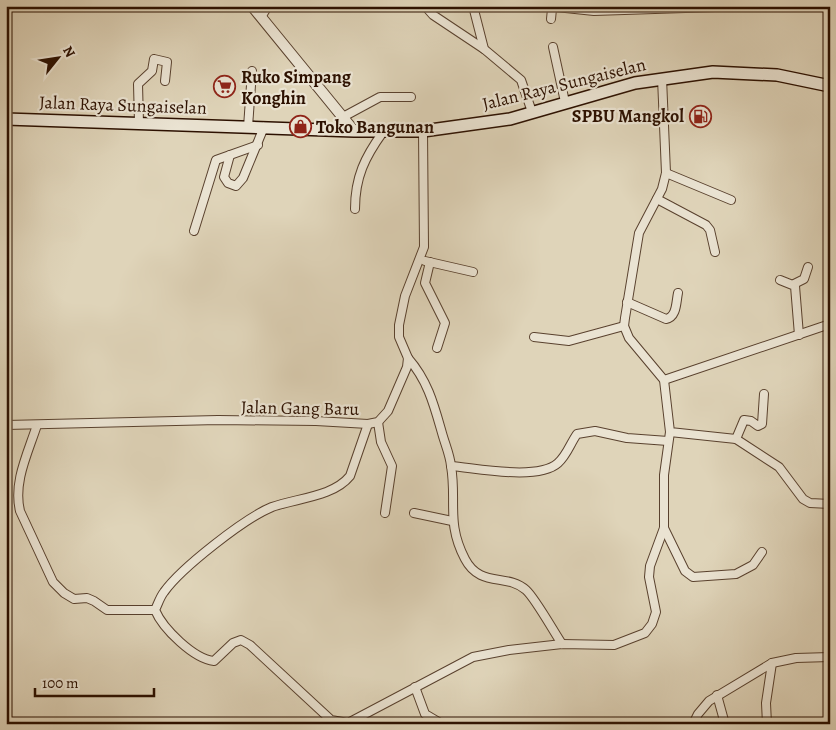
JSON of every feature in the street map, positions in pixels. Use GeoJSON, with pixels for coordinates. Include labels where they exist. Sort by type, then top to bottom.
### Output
{"type":"FeatureCollection","features":[{"type":"Feature","properties":{"kind":"main road","name":"Jalan Raya Sungaiselan"},"geometry":{"type":"LineString","coordinates":[[6,119],[383,132],[422,131],[493,122],[635,82],[662,78],[721,72],[777,75],[830,86]]}},
{"type":"Feature","properties":{"kind":"street"},"geometry":{"type":"LineString","coordinates":[[252,6],[354,131]]}},
{"type":"Feature","properties":{"kind":"street"},"geometry":{"type":"LineString","coordinates":[[261,17],[268,6]]}},
{"type":"Feature","properties":{"kind":"street"},"geometry":{"type":"LineString","coordinates":[[425,6],[433,15],[484,49],[521,80],[532,112]]}},
{"type":"Feature","properties":{"kind":"street"},"geometry":{"type":"LineString","coordinates":[[473,6],[484,49]]}},
{"type":"Feature","properties":{"kind":"street"},"geometry":{"type":"LineString","coordinates":[[551,19],[552,9],[556,6],[588,11],[627,8],[746,6]]}},
{"type":"Feature","properties":{"kind":"street"},"geometry":{"type":"LineString","coordinates":[[553,47],[565,102]]}},
{"type":"Feature","properties":{"kind":"street"},"geometry":{"type":"LineString","coordinates":[[139,123],[138,84],[152,71],[154,59],[167,62],[165,81]]}},
{"type":"Feature","properties":{"kind":"street"},"geometry":{"type":"LineString","coordinates":[[248,127],[252,71]]}},
{"type":"Feature","properties":{"kind":"street"},"geometry":{"type":"LineString","coordinates":[[368,424],[350,476],[337,489],[287,502],[251,517],[178,577],[164,592],[156,610],[160,620],[203,660],[214,661],[233,643],[241,640],[250,645],[321,712],[338,722],[348,723],[415,687],[479,656],[562,644],[614,645],[645,633],[652,624],[656,612],[649,577],[650,566],[664,528],[664,475],[670,432],[664,380],[629,338],[624,326],[639,233],[657,199],[666,173],[662,78]]}},
{"type":"Feature","properties":{"kind":"street"},"geometry":{"type":"LineString","coordinates":[[343,117],[380,97],[411,97]]}},
{"type":"Feature","properties":{"kind":"street"},"geometry":{"type":"LineString","coordinates":[[230,155],[224,177],[228,183],[236,186],[243,178],[264,127]]}},
{"type":"Feature","properties":{"kind":"street"},"geometry":{"type":"LineString","coordinates":[[422,131],[424,242],[421,259],[405,296],[398,325],[399,337],[408,358],[420,371],[428,386],[451,466],[452,521],[465,560],[476,573],[486,578],[517,584],[526,590],[562,644]]}},
{"type":"Feature","properties":{"kind":"street"},"geometry":{"type":"LineString","coordinates":[[355,209],[360,168],[383,132]]}},
{"type":"Feature","properties":{"kind":"street"},"geometry":{"type":"LineString","coordinates":[[194,231],[213,164],[221,157],[258,145]]}},
{"type":"Feature","properties":{"kind":"street"},"geometry":{"type":"LineString","coordinates":[[666,173],[731,200]]}},
{"type":"Feature","properties":{"kind":"street"},"geometry":{"type":"LineString","coordinates":[[657,199],[706,225],[710,230],[714,252]]}},
{"type":"Feature","properties":{"kind":"street"},"geometry":{"type":"LineString","coordinates":[[421,259],[473,272]]}},
{"type":"Feature","properties":{"kind":"street"},"geometry":{"type":"LineString","coordinates":[[430,262],[425,283],[445,323],[437,348]]}},
{"type":"Feature","properties":{"kind":"street"},"geometry":{"type":"LineString","coordinates":[[780,280],[794,284],[804,279],[808,267]]}},
{"type":"Feature","properties":{"kind":"street"},"geometry":{"type":"LineString","coordinates":[[794,284],[799,335]]}},
{"type":"Feature","properties":{"kind":"street"},"geometry":{"type":"LineString","coordinates":[[627,302],[668,319],[674,315],[678,293]]}},
{"type":"Feature","properties":{"kind":"street"},"geometry":{"type":"LineString","coordinates":[[664,380],[830,324]]}},
{"type":"Feature","properties":{"kind":"street"},"geometry":{"type":"LineString","coordinates":[[534,337],[569,341],[624,326]]}},
{"type":"Feature","properties":{"kind":"street","name":"Jalan Gang Baru"},"geometry":{"type":"LineString","coordinates":[[6,425],[37,426],[218,420],[316,421],[368,424],[378,422],[388,410],[407,368],[408,358]]}},
{"type":"Feature","properties":{"kind":"street"},"geometry":{"type":"LineString","coordinates":[[736,439],[744,420],[758,426],[762,424],[764,394]]}},
{"type":"Feature","properties":{"kind":"street"},"geometry":{"type":"LineString","coordinates":[[378,422],[381,442],[392,466],[385,513]]}},
{"type":"Feature","properties":{"kind":"street"},"geometry":{"type":"LineString","coordinates":[[37,426],[19,482],[17,499],[20,511],[53,582],[64,593],[74,599],[87,598],[94,600],[107,610],[156,610]]}},
{"type":"Feature","properties":{"kind":"street"},"geometry":{"type":"LineString","coordinates":[[451,466],[530,473],[544,470],[556,465],[565,457],[577,434],[585,431],[627,438],[668,441]]}},
{"type":"Feature","properties":{"kind":"street"},"geometry":{"type":"LineString","coordinates":[[670,432],[736,439],[779,467],[803,499],[810,503],[830,504]]}},
{"type":"Feature","properties":{"kind":"street"},"geometry":{"type":"LineString","coordinates":[[414,513],[452,521]]}},
{"type":"Feature","properties":{"kind":"street"},"geometry":{"type":"LineString","coordinates":[[664,528],[685,571],[694,577],[736,574],[753,565],[762,552]]}},
{"type":"Feature","properties":{"kind":"street"},"geometry":{"type":"LineString","coordinates":[[693,724],[702,708],[717,695],[772,663],[796,658],[830,657]]}},
{"type":"Feature","properties":{"kind":"street"},"geometry":{"type":"LineString","coordinates":[[767,724],[766,703],[772,663]]}},
{"type":"Feature","properties":{"kind":"street"},"geometry":{"type":"LineString","coordinates":[[415,687],[425,714],[442,724]]}},
{"type":"Feature","properties":{"kind":"street"},"geometry":{"type":"LineString","coordinates":[[717,695],[725,724]]}},
{"type":"Feature","properties":{"kind":"place","name":"Ruko Simpang Konghin"},"geometry":{"type":"Point","coordinates":[225,87]}},
{"type":"Feature","properties":{"kind":"place","name":"SPBU Mangkol"},"geometry":{"type":"Point","coordinates":[700,116]}},
{"type":"Feature","properties":{"kind":"place","name":"Toko Bangunan"},"geometry":{"type":"Point","coordinates":[300,127]}}]}
